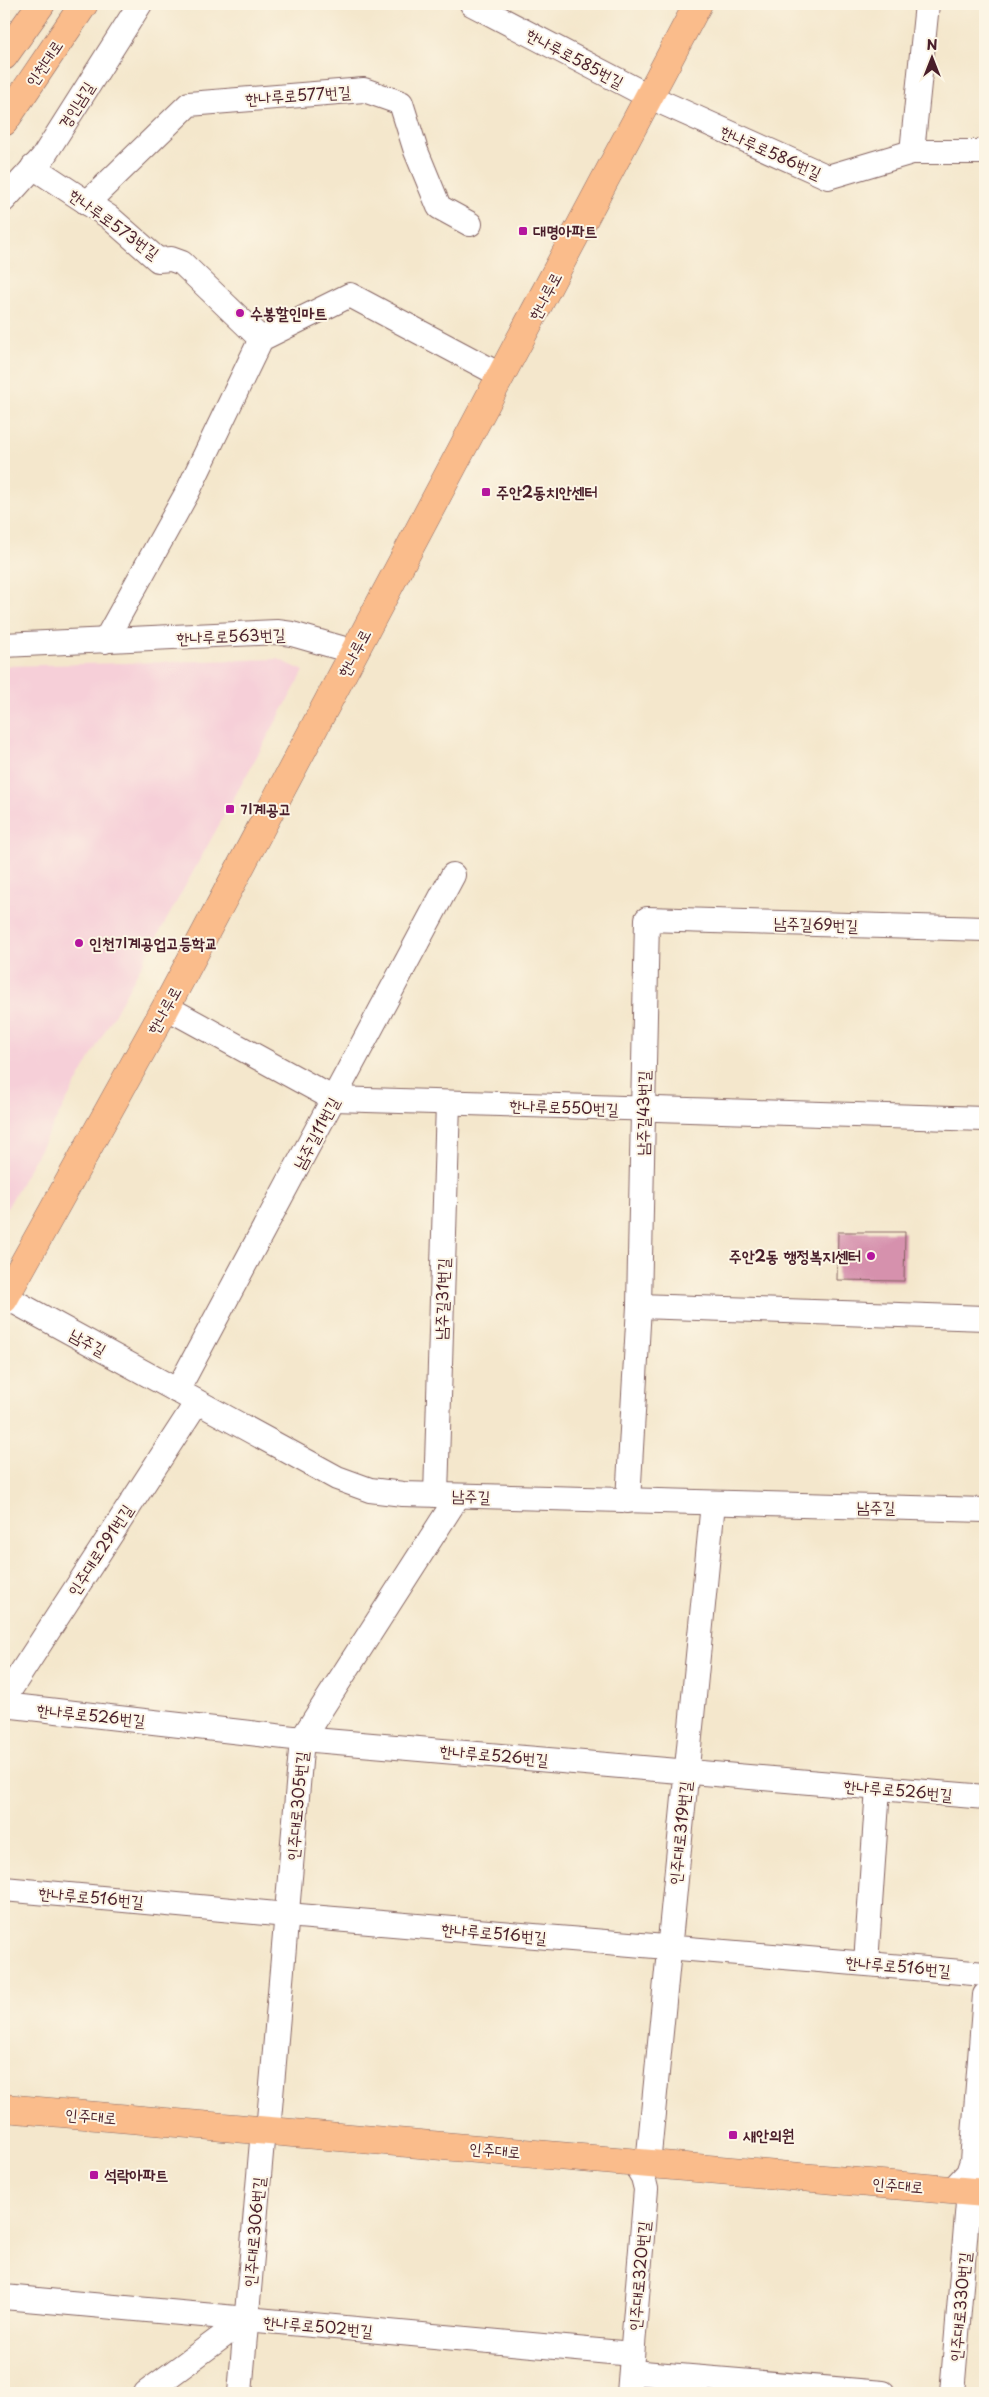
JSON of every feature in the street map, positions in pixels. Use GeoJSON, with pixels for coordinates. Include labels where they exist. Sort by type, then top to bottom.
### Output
{"type":"FeatureCollection","features":[{"type":"Feature","properties":{"kind":"main road"},"geometry":{"type":"LineString","coordinates":[[4,56],[41,4]]}},
{"type":"Feature","properties":{"kind":"main road","name":"인천대로"},"geometry":{"type":"LineString","coordinates":[[4,122],[84,4]]}},
{"type":"Feature","properties":{"kind":"main road","name":"한나루로"},"geometry":{"type":"LineString","coordinates":[[4,1297],[166,1007],[698,4]]}},
{"type":"Feature","properties":{"kind":"main road","name":"인주대로"},"geometry":{"type":"LineString","coordinates":[[4,2108],[969,2191]]}},
{"type":"Feature","properties":{"kind":"street","name":"경인남길"},"geometry":{"type":"LineString","coordinates":[[4,200],[42,157],[140,4]]}},
{"type":"Feature","properties":{"kind":"street","name":"한나루로585번길"},"geometry":{"type":"LineString","coordinates":[[472,4],[650,97]]}},
{"type":"Feature","properties":{"kind":"street"},"geometry":{"type":"LineString","coordinates":[[912,152],[927,4]]}},
{"type":"Feature","properties":{"kind":"street","name":"한나루로577번길"},"geometry":{"type":"LineString","coordinates":[[87,203],[189,104],[364,90],[401,103],[416,150],[439,207],[470,224]]}},
{"type":"Feature","properties":{"kind":"street","name":"한나루로586번길"},"geometry":{"type":"LineString","coordinates":[[650,97],[828,177],[912,152],[985,152]]}},
{"type":"Feature","properties":{"kind":"street","name":"한나루로573번길"},"geometry":{"type":"LineString","coordinates":[[33,168],[109,217],[158,260],[171,259],[182,263],[260,339]]}},
{"type":"Feature","properties":{"kind":"street"},"geometry":{"type":"LineString","coordinates":[[105,640],[196,475],[260,339],[350,295],[502,376]]}},
{"type":"Feature","properties":{"kind":"street","name":"한나루로563번길"},"geometry":{"type":"LineString","coordinates":[[4,645],[277,632],[292,634],[355,652]]}},
{"type":"Feature","properties":{"kind":"street","name":"남주길11번길"},"geometry":{"type":"LineString","coordinates":[[187,1396],[334,1099],[453,875]]}},
{"type":"Feature","properties":{"kind":"street","name":"남주길69번길"},"geometry":{"type":"LineString","coordinates":[[647,919],[985,929]]}},
{"type":"Feature","properties":{"kind":"street","name":"남주길43번길"},"geometry":{"type":"LineString","coordinates":[[628,1500],[639,1306],[647,919]]}},
{"type":"Feature","properties":{"kind":"street","name":"한나루로550번길"},"geometry":{"type":"LineString","coordinates":[[166,1007],[334,1099],[985,1119]]}},
{"type":"Feature","properties":{"kind":"street","name":"남주길31번길"},"geometry":{"type":"LineString","coordinates":[[447,1496],[448,1104]]}},
{"type":"Feature","properties":{"kind":"street","name":"남주길"},"geometry":{"type":"LineString","coordinates":[[4,1297],[337,1478],[370,1490],[447,1496],[985,1510]]}},
{"type":"Feature","properties":{"kind":"street"},"geometry":{"type":"LineString","coordinates":[[639,1306],[985,1318]]}},
{"type":"Feature","properties":{"kind":"street","name":"인주대로291번길"},"geometry":{"type":"LineString","coordinates":[[4,1699],[187,1396]]}},
{"type":"Feature","properties":{"kind":"street","name":"인주대로305번길"},"geometry":{"type":"LineString","coordinates":[[266,2131],[302,1739],[447,1496]]}},
{"type":"Feature","properties":{"kind":"street","name":"인주대로319번길"},"geometry":{"type":"LineString","coordinates":[[641,2163],[669,1947],[712,1503]]}},
{"type":"Feature","properties":{"kind":"street","name":"한나루로526번길"},"geometry":{"type":"LineString","coordinates":[[4,1705],[302,1739],[985,1797]]}},
{"type":"Feature","properties":{"kind":"street"},"geometry":{"type":"LineString","coordinates":[[866,1964],[878,1788]]}},
{"type":"Feature","properties":{"kind":"street","name":"한나루로516번길"},"geometry":{"type":"LineString","coordinates":[[4,1889],[985,1974]]}},
{"type":"Feature","properties":{"kind":"street"},"geometry":{"type":"LineString","coordinates":[[969,2191],[968,2173],[972,2161],[985,1995]]}},
{"type":"Feature","properties":{"kind":"street","name":"인주대로306번길"},"geometry":{"type":"LineString","coordinates":[[240,2393],[266,2131]]}},
{"type":"Feature","properties":{"kind":"street","name":"인주대로320번길"},"geometry":{"type":"LineString","coordinates":[[631,2373],[646,2189],[641,2163]]}},
{"type":"Feature","properties":{"kind":"street","name":"인주대로330번길"},"geometry":{"type":"LineString","coordinates":[[952,2393],[969,2191]]}},
{"type":"Feature","properties":{"kind":"street","name":"한나루로502번길"},"geometry":{"type":"LineString","coordinates":[[4,2298],[246,2319],[631,2373],[883,2393]]}},
{"type":"Feature","properties":{"kind":"street"},"geometry":{"type":"LineString","coordinates":[[146,2393],[246,2319]]}},
{"type":"Feature","properties":{"kind":"shaded area","name":"인천기계공업고등학교"},"geometry":{"type":"Polygon","coordinates":[[[278,659],[304,671],[4,1214],[4,666],[278,659]]]}},
{"type":"Feature","properties":{"kind":"building","name":"주안2동 행정복지센터"},"geometry":{"type":"Polygon","coordinates":[[[838,1232],[905,1232],[904,1281],[837,1280],[838,1232]]]}},
{"type":"Feature","properties":{"kind":"place","name":"대명아파트"},"geometry":{"type":"Point","coordinates":[523,231]}},
{"type":"Feature","properties":{"kind":"place","name":"수봉할인마트"},"geometry":{"type":"Point","coordinates":[240,313]}},
{"type":"Feature","properties":{"kind":"place","name":"주안2동치안센터"},"geometry":{"type":"Point","coordinates":[486,492]}},
{"type":"Feature","properties":{"kind":"place","name":"기계공고"},"geometry":{"type":"Point","coordinates":[230,809]}},
{"type":"Feature","properties":{"kind":"place","name":"인천기계공업고등학교"},"geometry":{"type":"Point","coordinates":[79,943]}},
{"type":"Feature","properties":{"kind":"place","name":"주안2동 행정복지센터"},"geometry":{"type":"Point","coordinates":[871,1256]}},
{"type":"Feature","properties":{"kind":"place","name":"새안의원"},"geometry":{"type":"Point","coordinates":[733,2135]}},
{"type":"Feature","properties":{"kind":"place","name":"석락아파트"},"geometry":{"type":"Point","coordinates":[94,2175]}}]}
